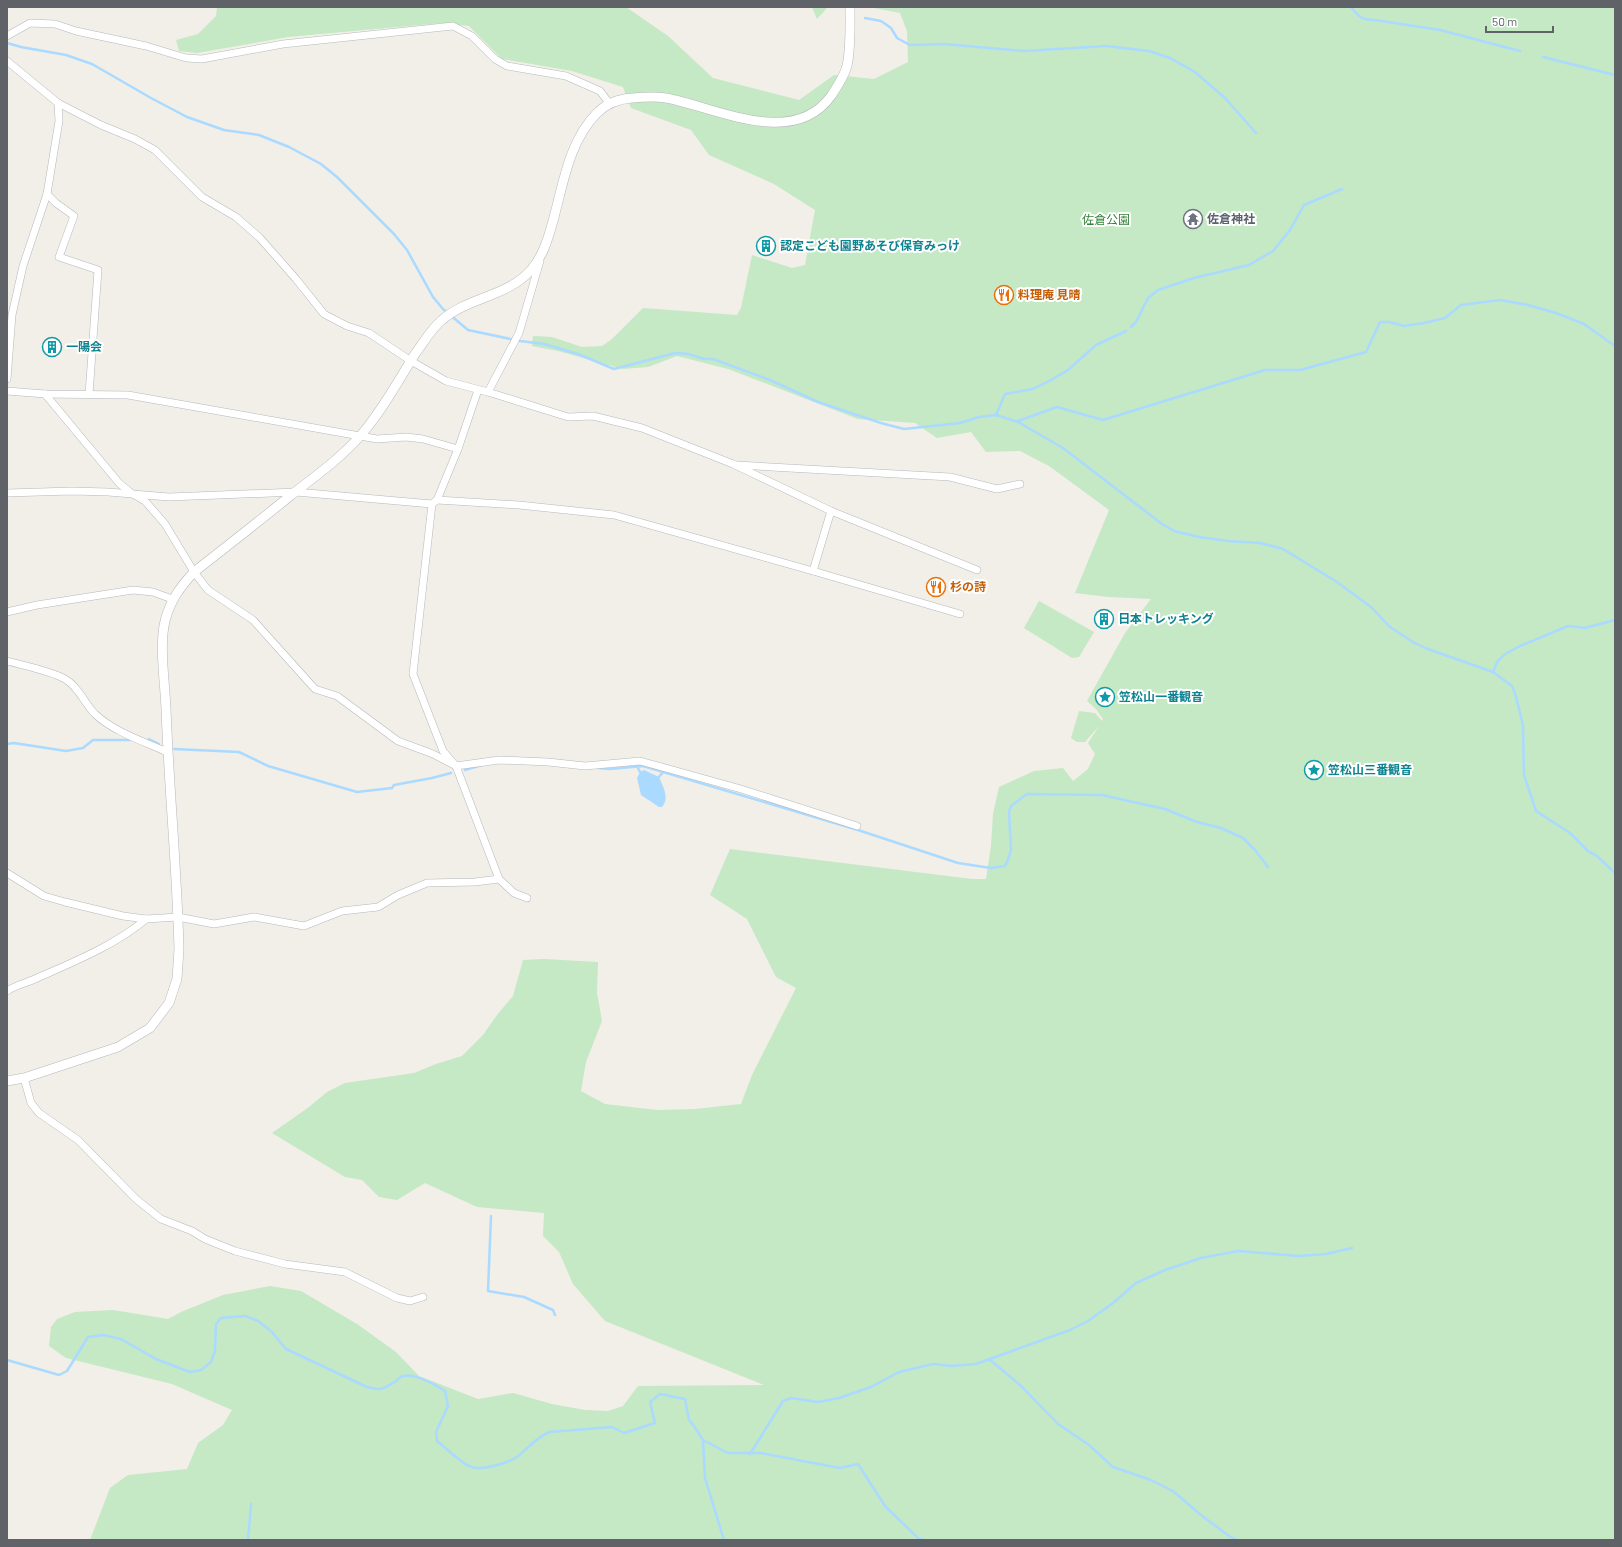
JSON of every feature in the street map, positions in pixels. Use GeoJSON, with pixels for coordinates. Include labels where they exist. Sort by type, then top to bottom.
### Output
{"type":"FeatureCollection","features":[{"type":"Feature","properties":{"kind":"street"},"geometry":{"type":"LineString","coordinates":[[488,392],[519,333],[541,256],[548,240],[572,155],[596,114],[609,103],[621,99],[645,97],[665,98],[750,120],[788,122],[805,116],[818,109],[827,100],[839,84],[847,67],[850,7]]}},
{"type":"Feature","properties":{"kind":"street"},"geometry":{"type":"LineString","coordinates":[[8,35],[30,23],[55,24],[76,31],[146,46],[186,58],[202,59],[283,44],[453,26],[472,36],[495,59],[507,66],[566,76],[600,91],[609,103]]}},
{"type":"Feature","properties":{"kind":"street"},"geometry":{"type":"LineString","coordinates":[[7,61],[58,104],[135,139],[155,150],[202,197],[236,217],[260,238],[324,314],[347,326],[369,334],[446,381],[488,392],[568,417],[593,416],[642,428],[733,464],[831,511],[977,570]]}},
{"type":"Feature","properties":{"kind":"street"},"geometry":{"type":"LineString","coordinates":[[7,379],[12,315],[23,266],[47,194],[60,121],[58,104]]}},
{"type":"Feature","properties":{"kind":"street"},"geometry":{"type":"LineString","coordinates":[[47,194],[56,203],[74,216],[59,257],[98,270],[89,394]]}},
{"type":"Feature","properties":{"kind":"street"},"geometry":{"type":"LineString","coordinates":[[7,1081],[24,1078],[118,1047],[150,1028],[169,1003],[177,979],[179,949],[167,752],[163,649],[165,622],[172,599],[194,572],[337,459],[360,436],[378,413],[429,334],[443,318],[513,285],[531,270],[541,256]]}},
{"type":"Feature","properties":{"kind":"street"},"geometry":{"type":"LineString","coordinates":[[478,390],[458,449],[434,502],[413,674],[443,751],[456,766],[499,879],[514,893],[527,898]]}},
{"type":"Feature","properties":{"kind":"street"},"geometry":{"type":"LineString","coordinates":[[7,391],[45,394],[128,395],[377,439],[406,437],[423,439],[458,449]]}},
{"type":"Feature","properties":{"kind":"street"},"geometry":{"type":"LineString","coordinates":[[45,394],[119,483],[131,493],[145,501],[165,524],[194,572],[208,590],[253,620],[315,689],[337,696],[398,741],[433,754],[456,766],[499,760],[548,762],[585,766],[640,761],[741,789],[857,826]]}},
{"type":"Feature","properties":{"kind":"street"},"geometry":{"type":"LineString","coordinates":[[733,464],[950,477],[997,489],[1020,484]]}},
{"type":"Feature","properties":{"kind":"street"},"geometry":{"type":"LineString","coordinates":[[7,493],[72,491],[131,493],[169,497],[296,492],[434,502],[519,505],[614,515],[960,614]]}},
{"type":"Feature","properties":{"kind":"street"},"geometry":{"type":"LineString","coordinates":[[813,571],[831,511]]}},
{"type":"Feature","properties":{"kind":"street"},"geometry":{"type":"LineString","coordinates":[[7,612],[37,605],[133,590],[154,592],[172,599]]}},
{"type":"Feature","properties":{"kind":"street"},"geometry":{"type":"LineString","coordinates":[[7,661],[66,679],[95,714],[115,728],[167,752]]}},
{"type":"Feature","properties":{"kind":"street"},"geometry":{"type":"LineString","coordinates":[[7,873],[44,896],[109,912],[146,919],[178,917],[214,924],[254,917],[304,926],[342,911],[378,907],[398,895],[427,883],[475,882],[499,879]]}},
{"type":"Feature","properties":{"kind":"street"},"geometry":{"type":"LineString","coordinates":[[7,991],[34,980],[99,949],[135,928],[146,919]]}},
{"type":"Feature","properties":{"kind":"street"},"geometry":{"type":"LineString","coordinates":[[24,1078],[31,1103],[39,1113],[78,1140],[136,1199],[162,1220],[234,1251],[285,1264],[345,1272],[397,1298],[410,1301],[423,1297]]}},
{"type":"Feature","properties":{"kind":"green space","name":"佐倉公園"},"geometry":{"type":"Polygon","coordinates":[[[217,7],[626,7],[668,36],[713,78],[799,100],[834,75],[874,79],[908,62],[907,31],[900,13],[869,7],[1615,7],[1615,1540],[90,1540],[110,1488],[128,1475],[187,1469],[198,1443],[223,1425],[232,1410],[172,1384],[66,1358],[49,1346],[51,1327],[57,1319],[75,1312],[113,1310],[168,1319],[181,1312],[223,1295],[270,1286],[301,1291],[357,1324],[396,1352],[419,1376],[478,1399],[513,1393],[552,1404],[585,1410],[608,1411],[623,1406],[638,1386],[764,1385],[605,1321],[573,1284],[559,1252],[543,1236],[544,1213],[477,1207],[425,1183],[397,1200],[379,1197],[362,1180],[345,1177],[272,1133],[309,1107],[327,1092],[345,1083],[414,1073],[462,1056],[483,1035],[513,996],[523,960],[544,959],[598,962],[597,993],[602,1021],[586,1062],[581,1091],[605,1104],[657,1110],[695,1109],[741,1104],[752,1075],[796,988],[776,977],[747,919],[710,895],[730,849],[972,879],[986,879],[991,846],[993,814],[999,787],[1034,771],[1063,768],[1073,781],[1088,769],[1095,754],[1088,743],[1099,726],[1085,742],[1077,742],[1071,738],[1079,711],[1095,713],[1102,721],[1103,719],[1096,709],[1087,701],[1125,633],[1151,599],[1108,597],[1075,593],[1109,510],[1049,466],[1020,451],[986,452],[971,432],[937,438],[915,423],[858,419],[728,369],[677,356],[648,367],[623,369],[558,351],[532,346],[533,336],[552,337],[582,347],[602,346],[612,339],[643,308],[737,315],[741,308],[752,255],[792,268],[805,265],[815,210],[774,184],[709,155],[691,130],[631,108],[623,87],[572,71],[502,59],[469,26],[442,23],[288,37],[197,53],[179,51],[176,40],[198,34],[216,16],[217,7]]]}},
{"type":"Feature","properties":{"kind":"green space"},"geometry":{"type":"Polygon","coordinates":[[[812,7],[828,7],[817,19],[812,7]]]}},
{"type":"Feature","properties":{"kind":"green space"},"geometry":{"type":"Polygon","coordinates":[[[1039,601],[1094,632],[1079,657],[1072,658],[1024,628],[1039,601]]]}},
{"type":"Feature","properties":{"kind":"water"},"geometry":{"type":"Polygon","coordinates":[[[644,770],[659,777],[666,796],[662,807],[659,807],[641,795],[637,778],[640,772],[644,770]]]}},
{"type":"Feature","properties":{"kind":"waterway"},"geometry":{"type":"LineString","coordinates":[[1351,7],[1367,20],[1440,30],[1520,51]]}},
{"type":"Feature","properties":{"kind":"waterway"},"geometry":{"type":"LineString","coordinates":[[865,18],[881,21],[891,28],[897,38],[910,45],[943,44],[1025,51],[1106,46],[1149,51],[1170,58],[1195,72],[1225,98],[1256,133]]}},
{"type":"Feature","properties":{"kind":"waterway"},"geometry":{"type":"LineString","coordinates":[[7,43],[66,55],[92,64],[187,117],[224,130],[259,135],[289,147],[321,164],[337,177],[394,234],[407,250],[433,297],[443,309],[468,330],[520,341],[544,344],[578,354],[614,369],[675,353],[688,354],[704,359],[713,359],[770,380],[818,402],[904,429],[960,423],[979,417],[996,415],[1018,422],[1063,448],[1162,524],[1174,531],[1199,537],[1260,543],[1283,549],[1337,582],[1371,607],[1390,627],[1413,642],[1425,648],[1493,672],[1512,686],[1523,725],[1524,775],[1536,811],[1570,833],[1588,851],[1597,856],[1615,873]]}},
{"type":"Feature","properties":{"kind":"waterway"},"geometry":{"type":"LineString","coordinates":[[1543,57],[1615,75]]}},
{"type":"Feature","properties":{"kind":"waterway"},"geometry":{"type":"LineString","coordinates":[[1131,327],[1136,322],[1148,298],[1158,290],[1194,278],[1249,265],[1273,251],[1290,230],[1304,205],[1342,189]]}},
{"type":"Feature","properties":{"kind":"waterway"},"geometry":{"type":"LineString","coordinates":[[1018,421],[1057,407],[1103,420],[1265,370],[1300,370],[1366,352],[1380,322],[1389,322],[1404,326],[1424,323],[1445,318],[1461,305],[1500,300],[1528,305],[1556,313],[1584,324],[1615,346]]}},
{"type":"Feature","properties":{"kind":"waterway"},"geometry":{"type":"LineString","coordinates":[[996,415],[1005,394],[1033,389],[1051,380],[1068,370],[1096,345],[1126,331]]}},
{"type":"Feature","properties":{"kind":"waterway"},"geometry":{"type":"LineString","coordinates":[[1493,672],[1497,662],[1505,654],[1520,646],[1568,626],[1585,628],[1615,620]]}},
{"type":"Feature","properties":{"kind":"waterway"},"geometry":{"type":"LineString","coordinates":[[149,739],[159,744]]}},
{"type":"Feature","properties":{"kind":"waterway"},"geometry":{"type":"LineString","coordinates":[[7,744],[14,743],[66,751],[83,748],[93,740],[130,740]]}},
{"type":"Feature","properties":{"kind":"waterway"},"geometry":{"type":"LineString","coordinates":[[174,749],[239,752],[268,766],[357,792],[392,788],[394,785],[451,773]]}},
{"type":"Feature","properties":{"kind":"waterway"},"geometry":{"type":"LineString","coordinates":[[465,770],[482,765]]}},
{"type":"Feature","properties":{"kind":"waterway"},"geometry":{"type":"LineString","coordinates":[[637,766],[640,772]]}},
{"type":"Feature","properties":{"kind":"waterway"},"geometry":{"type":"LineString","coordinates":[[598,768],[610,769],[643,766],[858,830],[958,863],[991,868],[1005,866],[1008,860],[1011,850],[1009,812],[1011,806],[1027,794],[1102,795],[1165,809],[1197,822],[1221,828],[1243,838],[1255,850],[1268,867]]}},
{"type":"Feature","properties":{"kind":"waterway"},"geometry":{"type":"LineString","coordinates":[[659,777],[664,771]]}},
{"type":"Feature","properties":{"kind":"waterway"},"geometry":{"type":"LineString","coordinates":[[491,1216],[488,1291],[524,1297],[553,1310],[555,1315]]}},
{"type":"Feature","properties":{"kind":"waterway"},"geometry":{"type":"LineString","coordinates":[[750,1454],[783,1401],[791,1398],[818,1402],[839,1398],[871,1387],[899,1372],[933,1364],[952,1366],[976,1364],[1070,1330],[1088,1321],[1113,1303],[1136,1283],[1165,1270],[1201,1258],[1238,1251],[1299,1256],[1326,1254],[1352,1248]]}},
{"type":"Feature","properties":{"kind":"waterway"},"geometry":{"type":"LineString","coordinates":[[7,1360],[59,1375],[67,1371],[88,1337],[103,1335],[121,1339],[156,1359],[190,1372],[201,1370],[211,1362],[215,1351],[216,1324],[221,1318],[245,1316],[258,1321],[271,1331],[286,1349],[367,1387],[376,1389],[382,1388],[396,1381],[401,1376],[413,1376],[425,1380],[445,1391],[448,1406],[436,1432],[437,1441],[465,1464],[474,1468],[493,1466],[513,1459],[532,1443],[549,1432],[612,1427],[624,1433],[655,1423],[650,1402],[660,1394],[685,1399],[689,1420],[703,1440],[728,1453],[761,1453],[840,1468],[858,1464],[885,1506],[919,1539],[924,1540]]}},
{"type":"Feature","properties":{"kind":"waterway"},"geometry":{"type":"LineString","coordinates":[[989,1359],[1020,1385],[1058,1424],[1089,1445],[1113,1467],[1151,1480],[1173,1491],[1201,1515],[1229,1536],[1237,1540]]}},
{"type":"Feature","properties":{"kind":"waterway"},"geometry":{"type":"LineString","coordinates":[[703,1440],[705,1478],[724,1540]]}},
{"type":"Feature","properties":{"kind":"waterway"},"geometry":{"type":"LineString","coordinates":[[248,1540],[251,1504]]}},
{"type":"Feature","properties":{"kind":"place","name":"佐倉神社"},"geometry":{"type":"Point","coordinates":[1193,219]}},
{"type":"Feature","properties":{"kind":"place","name":"認定こども園野あそび保育みっけ"},"geometry":{"type":"Point","coordinates":[766,246]}},
{"type":"Feature","properties":{"kind":"place","name":"料理庵 見晴"},"geometry":{"type":"Point","coordinates":[1004,295]}},
{"type":"Feature","properties":{"kind":"place","name":"一陽会"},"geometry":{"type":"Point","coordinates":[52,347]}},
{"type":"Feature","properties":{"kind":"place","name":"杉の詩"},"geometry":{"type":"Point","coordinates":[936,587]}},
{"type":"Feature","properties":{"kind":"place","name":"日本トレッキング"},"geometry":{"type":"Point","coordinates":[1104,619]}},
{"type":"Feature","properties":{"kind":"place","name":"笠松山一番観音"},"geometry":{"type":"Point","coordinates":[1105,697]}},
{"type":"Feature","properties":{"kind":"place","name":"笠松山三番観音"},"geometry":{"type":"Point","coordinates":[1314,770]}}]}
